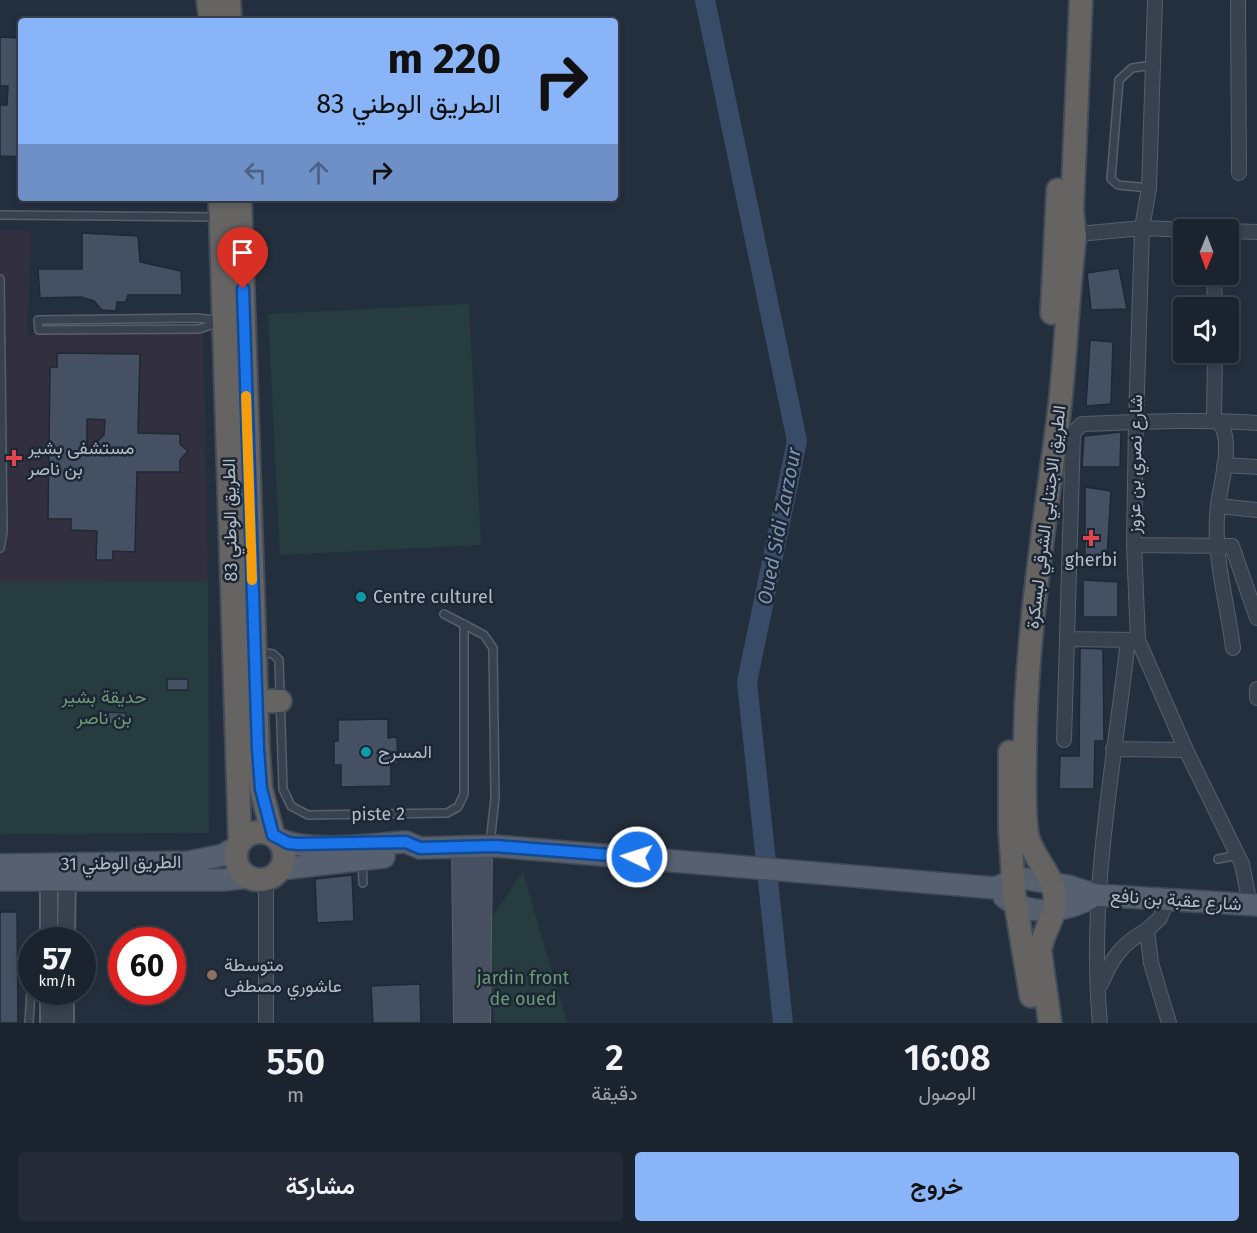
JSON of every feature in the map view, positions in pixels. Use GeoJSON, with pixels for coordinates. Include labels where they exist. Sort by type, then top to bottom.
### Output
{"type":"FeatureCollection","features":[{"type":"Feature","properties":{"kind":"highway"},"geometry":{"type":"LineString","coordinates":[[208,0],[211,18]]}},
{"type":"Feature","properties":{"kind":"highway"},"geometry":{"type":"LineString","coordinates":[[229,0],[230,18]]}},
{"type":"Feature","properties":{"kind":"highway","name":"الطريق الاجتنابي الشرقي لبسكرة"},"geometry":{"type":"LineString","coordinates":[[1055,910],[1052,883],[1036,859],[1027,836],[1025,746],[1041,546],[1058,419],[1066,234],[1065,0]]}},
{"type":"Feature","properties":{"kind":"highway","name":"الطريق الاجتنابي الشرقي لبسكرة"},"geometry":{"type":"LineString","coordinates":[[1035,1023],[1016,906],[999,885],[1010,804],[1013,685],[1049,356],[1066,234],[1072,210],[1081,0]]}},
{"type":"Feature","properties":{"kind":"highway","name":"الطريق الوطني 83"},"geometry":{"type":"LineString","coordinates":[[239,844],[234,320],[240,201]]}},
{"type":"Feature","properties":{"kind":"highway","name":"الطريق الوطني 83"},"geometry":{"type":"LineString","coordinates":[[221,208],[234,320],[261,789],[275,837]]}},
{"type":"Feature","properties":{"kind":"highway"},"geometry":{"type":"LineString","coordinates":[[256,700],[280,701]]}},
{"type":"Feature","properties":{"kind":"highway"},"geometry":{"type":"LineString","coordinates":[[259,831],[275,837],[284,853],[265,875],[238,865],[236,858],[239,844],[245,837],[259,831]]}},
{"type":"Feature","properties":{"kind":"highway"},"geometry":{"type":"LineString","coordinates":[[1050,1023],[1040,951],[1041,940],[1055,910]]}},
{"type":"Feature","properties":{"kind":"main road"},"geometry":{"type":"LineString","coordinates":[[275,837],[288,843],[298,844],[406,842],[420,848]]}},
{"type":"Feature","properties":{"kind":"main road","name":"الطريق الوطني 31"},"geometry":{"type":"LineString","coordinates":[[0,865],[58,873],[189,862],[223,855],[239,844]]}},
{"type":"Feature","properties":{"kind":"main road","name":"شارع عقبة بن نافع"},"geometry":{"type":"LineString","coordinates":[[420,848],[482,846],[999,885],[1052,883],[1086,890],[1098,895],[1254,905]]}},
{"type":"Feature","properties":{"kind":"main road"},"geometry":{"type":"LineString","coordinates":[[464,1023],[482,846]]}},
{"type":"Feature","properties":{"kind":"main road"},"geometry":{"type":"LineString","coordinates":[[480,1023],[482,846]]}},
{"type":"Feature","properties":{"kind":"main road"},"geometry":{"type":"LineString","coordinates":[[0,880],[58,873],[223,880],[362,859],[408,855],[420,848]]}},
{"type":"Feature","properties":{"kind":"main road","name":"شارع عقبة بن نافع"},"geometry":{"type":"LineString","coordinates":[[1016,906],[1055,910],[1084,902],[1098,895]]}},
{"type":"Feature","properties":{"kind":"street","name":"شارع نصري بن عزوز"},"geometry":{"type":"LineString","coordinates":[[1155,0],[1149,188],[1142,228],[1133,640],[1238,855],[1254,905]]}},
{"type":"Feature","properties":{"kind":"street"},"geometry":{"type":"LineString","coordinates":[[1238,0],[1239,173]]}},
{"type":"Feature","properties":{"kind":"street"},"geometry":{"type":"LineString","coordinates":[[1066,234],[1142,228],[1173,229]]}},
{"type":"Feature","properties":{"kind":"street"},"geometry":{"type":"LineString","coordinates":[[1239,231],[1257,232]]}},
{"type":"Feature","properties":{"kind":"street"},"geometry":{"type":"LineString","coordinates":[[1214,420],[1215,363]]}},
{"type":"Feature","properties":{"kind":"street"},"geometry":{"type":"LineString","coordinates":[[1214,420],[1222,426],[1225,432],[1216,545],[1233,648]]}},
{"type":"Feature","properties":{"kind":"street"},"geometry":{"type":"LineString","coordinates":[[1064,740],[1073,433],[1082,424],[1214,420],[1257,423]]}},
{"type":"Feature","properties":{"kind":"street"},"geometry":{"type":"LineString","coordinates":[[1224,465],[1257,467]]}},
{"type":"Feature","properties":{"kind":"street"},"geometry":{"type":"LineString","coordinates":[[1218,506],[1257,510]]}},
{"type":"Feature","properties":{"kind":"street"},"geometry":{"type":"LineString","coordinates":[[1134,544],[1229,545],[1235,550],[1257,618]]}},
{"type":"Feature","properties":{"kind":"street"},"geometry":{"type":"LineString","coordinates":[[1067,639],[1133,640],[1113,749],[1095,929],[1100,988],[1100,1023]]}},
{"type":"Feature","properties":{"kind":"street"},"geometry":{"type":"LineString","coordinates":[[1257,689],[1257,698]]}},
{"type":"Feature","properties":{"kind":"street"},"geometry":{"type":"LineString","coordinates":[[1113,749],[1186,750]]}},
{"type":"Feature","properties":{"kind":"street"},"geometry":{"type":"LineString","coordinates":[[51,927],[58,873]]}},
{"type":"Feature","properties":{"kind":"street"},"geometry":{"type":"LineString","coordinates":[[58,873],[64,927]]}},
{"type":"Feature","properties":{"kind":"street"},"geometry":{"type":"LineString","coordinates":[[265,875],[266,1023]]}},
{"type":"Feature","properties":{"kind":"street"},"geometry":{"type":"LineString","coordinates":[[1100,988],[1112,958],[1132,938],[1147,930],[1160,918],[1168,899]]}},
{"type":"Feature","properties":{"kind":"street"},"geometry":{"type":"LineString","coordinates":[[1147,930],[1151,963],[1169,1023]]}},
{"type":"Feature","properties":{"kind":"street"},"geometry":{"type":"LineString","coordinates":[[49,1005],[49,1023]]}},
{"type":"Feature","properties":{"kind":"street"},"geometry":{"type":"LineString","coordinates":[[65,1005],[65,1023]]}},
{"type":"Feature","properties":{"kind":"lane"},"geometry":{"type":"LineString","coordinates":[[1149,188],[1118,185],[1111,179],[1119,80],[1132,68],[1153,65]]}},
{"type":"Feature","properties":{"kind":"lane"},"geometry":{"type":"LineString","coordinates":[[0,215],[221,208]]}},
{"type":"Feature","properties":{"kind":"lane"},"geometry":{"type":"LineString","coordinates":[[0,279],[3,532],[0,548]]}},
{"type":"Feature","properties":{"kind":"lane"},"geometry":{"type":"LineString","coordinates":[[198,318],[234,320],[198,329],[39,330],[38,320],[198,318]]}},
{"type":"Feature","properties":{"kind":"lane"},"geometry":{"type":"LineString","coordinates":[[444,614],[487,637],[493,648],[495,798],[482,846]]}},
{"type":"Feature","properties":{"kind":"lane","name":"piste 2"},"geometry":{"type":"LineString","coordinates":[[254,652],[271,653],[279,660],[283,789],[287,801],[296,810],[308,815],[453,811],[461,803],[464,794],[464,624]]}},
{"type":"Feature","properties":{"kind":"lane"},"geometry":{"type":"LineString","coordinates":[[1218,859],[1238,855]]}},
{"type":"Feature","properties":{"kind":"lane"},"geometry":{"type":"LineString","coordinates":[[362,859],[363,883]]}},
{"type":"Feature","properties":{"kind":"lane"},"geometry":{"type":"LineString","coordinates":[[29,1023],[30,1005]]}},
{"type":"Feature","properties":{"kind":"shaded area"},"geometry":{"type":"Polygon","coordinates":[[[0,231],[31,231],[27,335],[203,333],[208,581],[0,582],[0,231]]]}},
{"type":"Feature","properties":{"kind":"green space"},"geometry":{"type":"Polygon","coordinates":[[[469,304],[481,545],[280,555],[268,314],[469,304]]]}},
{"type":"Feature","properties":{"kind":"green space","name":"حديقة بشير بن ناصر"},"geometry":{"type":"Polygon","coordinates":[[[208,581],[209,833],[0,834],[0,582],[208,581]]]}},
{"type":"Feature","properties":{"kind":"green space","name":"jardin front de oued"},"geometry":{"type":"Polygon","coordinates":[[[523,872],[567,1023],[495,1023],[482,931],[523,872]]]}},
{"type":"Feature","properties":{"kind":"building"},"geometry":{"type":"Polygon","coordinates":[[[0,37],[18,38],[18,157],[0,156],[0,105],[7,105],[8,86],[0,86],[0,37]]]}},
{"type":"Feature","properties":{"kind":"building"},"geometry":{"type":"Polygon","coordinates":[[[82,233],[138,236],[140,262],[181,271],[182,295],[128,295],[126,302],[117,302],[116,311],[102,310],[94,301],[81,297],[40,298],[38,269],[82,269],[82,233]]]}},
{"type":"Feature","properties":{"kind":"building"},"geometry":{"type":"Polygon","coordinates":[[[1119,268],[1127,309],[1091,310],[1087,273],[1119,268]]]}},
{"type":"Feature","properties":{"kind":"building"},"geometry":{"type":"Polygon","coordinates":[[[1090,340],[1113,342],[1111,404],[1086,406],[1090,340]]]}},
{"type":"Feature","properties":{"kind":"building"},"geometry":{"type":"Polygon","coordinates":[[[57,353],[140,354],[138,433],[180,434],[180,444],[188,451],[180,460],[180,472],[137,472],[135,552],[113,551],[113,560],[96,560],[97,531],[71,530],[71,519],[48,519],[50,367],[57,367],[57,353]],[[87,419],[87,452],[104,435],[105,420],[87,419]]]}},
{"type":"Feature","properties":{"kind":"building"},"geometry":{"type":"Polygon","coordinates":[[[1121,432],[1120,467],[1082,467],[1084,436],[1121,432]]]}},
{"type":"Feature","properties":{"kind":"building"},"geometry":{"type":"Polygon","coordinates":[[[1085,487],[1111,491],[1107,557],[1085,555],[1085,487]]]}},
{"type":"Feature","properties":{"kind":"building"},"geometry":{"type":"Polygon","coordinates":[[[1083,580],[1118,582],[1118,617],[1083,617],[1083,580]]]}},
{"type":"Feature","properties":{"kind":"building"},"geometry":{"type":"Polygon","coordinates":[[[1080,648],[1103,649],[1104,741],[1095,741],[1094,789],[1059,789],[1060,756],[1079,756],[1080,648]]]}},
{"type":"Feature","properties":{"kind":"building"},"geometry":{"type":"Polygon","coordinates":[[[167,679],[188,679],[188,690],[167,690],[167,679]]]}},
{"type":"Feature","properties":{"kind":"building"},"geometry":{"type":"Polygon","coordinates":[[[105,712],[126,713],[126,724],[105,724],[105,712]]]}},
{"type":"Feature","properties":{"kind":"building","name":"المسرح"},"geometry":{"type":"Polygon","coordinates":[[[388,719],[388,738],[397,737],[398,764],[391,764],[391,786],[341,787],[341,765],[334,765],[334,741],[338,741],[338,720],[388,719]]]}},
{"type":"Feature","properties":{"kind":"building"},"geometry":{"type":"Polygon","coordinates":[[[352,875],[354,921],[317,923],[315,879],[352,875]]]}},
{"type":"Feature","properties":{"kind":"building"},"geometry":{"type":"Polygon","coordinates":[[[0,912],[17,912],[18,1023],[0,1023],[0,912]]]}},
{"type":"Feature","properties":{"kind":"building"},"geometry":{"type":"Polygon","coordinates":[[[420,984],[421,1023],[373,1023],[371,986],[420,984]]]}},
{"type":"Feature","properties":{"kind":"waterway","name":"Oued Sidi Zarzour"},"geometry":{"type":"LineString","coordinates":[[705,0],[797,441],[747,682],[783,1023]]}},
{"type":"Feature","properties":{"kind":"slow traffic"},"geometry":{"type":"LineString","coordinates":[[246,396],[252,580]]}},
{"type":"Feature","properties":{"kind":"place","name":"مستشفى بشير بن ناصر"},"geometry":{"type":"Point","coordinates":[14,458]}},
{"type":"Feature","properties":{"kind":"place","name":"gherbi"},"geometry":{"type":"Point","coordinates":[1091,538]}},
{"type":"Feature","properties":{"kind":"place","name":"Centre culturel"},"geometry":{"type":"Point","coordinates":[361,597]}},
{"type":"Feature","properties":{"kind":"place","name":"المسرح"},"geometry":{"type":"Point","coordinates":[366,752]}},
{"type":"Feature","properties":{"kind":"place","name":"متوسطة عاشوري مصطفى"},"geometry":{"type":"Point","coordinates":[212,975]}},
{"type":"Feature","properties":{"kind":"route"},"geometry":{"type":"LineString","coordinates":[[243,289],[258,749],[261,789],[273,835],[288,843],[313,845],[406,842],[420,848],[495,846],[637,857]]}}]}
